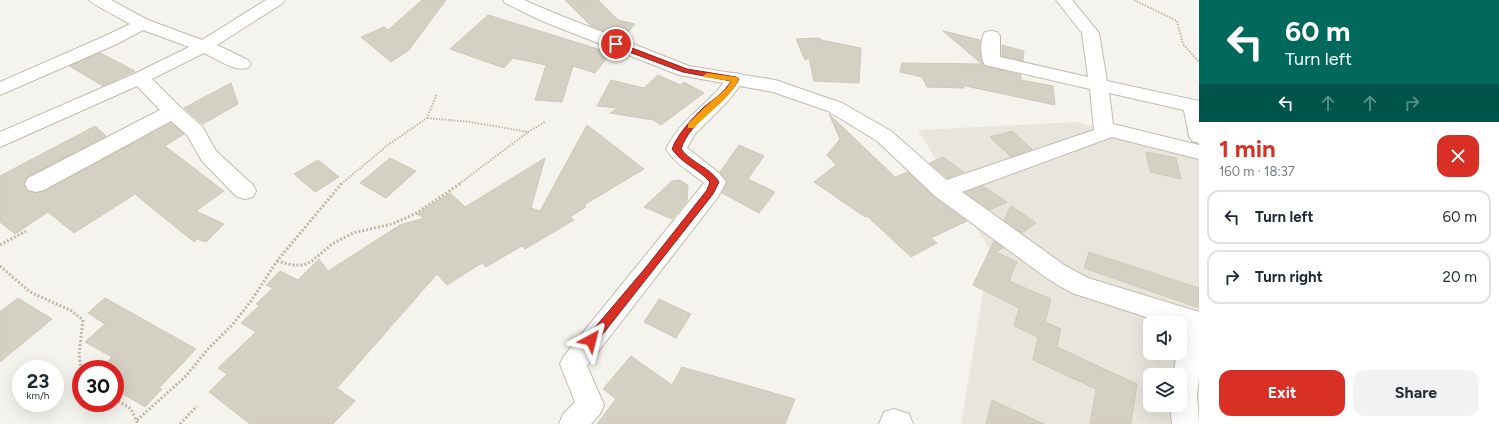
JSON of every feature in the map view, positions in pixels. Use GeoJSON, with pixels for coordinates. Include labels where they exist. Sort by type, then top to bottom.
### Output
{"type":"FeatureCollection","features":[{"type":"Feature","properties":{"kind":"street"},"geometry":{"type":"LineString","coordinates":[[97,0],[116,8],[142,24],[204,46],[242,64]]}},
{"type":"Feature","properties":{"kind":"street"},"geometry":{"type":"LineString","coordinates":[[0,140],[140,78],[204,46],[277,0]]}},
{"type":"Feature","properties":{"kind":"street"},"geometry":{"type":"LineString","coordinates":[[511,0],[548,17],[685,71],[736,79],[792,91],[835,107],[860,120],[884,136],[943,190],[1056,272],[1081,286],[1198,323],[1183,394],[1186,424]]}},
{"type":"Feature","properties":{"kind":"street"},"geometry":{"type":"LineString","coordinates":[[943,190],[1104,134],[1105,129],[1099,85],[1090,33],[1064,0]]}},
{"type":"Feature","properties":{"kind":"street"},"geometry":{"type":"LineString","coordinates":[[0,89],[111,40],[142,24]]}},
{"type":"Feature","properties":{"kind":"street"},"geometry":{"type":"LineString","coordinates":[[991,36],[991,61],[1192,106],[1199,136]]}},
{"type":"Feature","properties":{"kind":"street"},"geometry":{"type":"LineString","coordinates":[[140,78],[173,112],[195,131],[209,156],[245,191]]}},
{"type":"Feature","properties":{"kind":"street"},"geometry":{"type":"LineString","coordinates":[[573,424],[590,405],[573,364],[710,191],[715,182],[708,174],[682,157],[676,149],[680,138],[730,89],[736,79]]}},
{"type":"Feature","properties":{"kind":"street"},"geometry":{"type":"LineString","coordinates":[[36,184],[173,112]]}},
{"type":"Feature","properties":{"kind":"street"},"geometry":{"type":"LineString","coordinates":[[1105,129],[1199,152]]}},
{"type":"Feature","properties":{"kind":"street"},"geometry":{"type":"LineString","coordinates":[[893,424],[894,422],[899,424]]}},
{"type":"Feature","properties":{"kind":"path"},"geometry":{"type":"LineString","coordinates":[[1134,0],[1177,21],[1183,44],[1199,62]]}},
{"type":"Feature","properties":{"kind":"path"},"geometry":{"type":"LineString","coordinates":[[137,420],[149,411],[185,377],[208,349],[233,324],[251,302],[277,262],[307,223],[344,180],[388,145],[427,118],[437,94]]}},
{"type":"Feature","properties":{"kind":"path"},"geometry":{"type":"LineString","coordinates":[[427,118],[471,122],[528,132]]}},
{"type":"Feature","properties":{"kind":"path"},"geometry":{"type":"LineString","coordinates":[[277,262],[292,265],[304,264],[312,260],[332,244],[353,233],[392,224],[415,214],[448,192],[528,132],[544,122]]}},
{"type":"Feature","properties":{"kind":"path"},"geometry":{"type":"LineString","coordinates":[[0,245],[26,231]]}},
{"type":"Feature","properties":{"kind":"path"},"geometry":{"type":"LineString","coordinates":[[0,266],[11,274],[22,286],[39,297],[77,314],[82,320],[80,360]]}},
{"type":"Feature","properties":{"kind":"path"},"geometry":{"type":"LineString","coordinates":[[124,405],[131,409],[138,424]]}},
{"type":"Feature","properties":{"kind":"path"},"geometry":{"type":"LineString","coordinates":[[180,424],[197,406]]}},
{"type":"Feature","properties":{"kind":"shaded area"},"geometry":{"type":"Polygon","coordinates":[[[1077,122],[1199,157],[1199,424],[961,424],[990,250],[918,130],[1077,122]]]}},
{"type":"Feature","properties":{"kind":"building"},"geometry":{"type":"Polygon","coordinates":[[[422,0],[446,0],[409,50],[391,62],[361,37],[384,27],[388,30],[422,0]]]}},
{"type":"Feature","properties":{"kind":"building"},"geometry":{"type":"Polygon","coordinates":[[[565,0],[598,0],[618,20],[635,24],[623,38],[591,26],[565,0]]]}},
{"type":"Feature","properties":{"kind":"building"},"geometry":{"type":"Polygon","coordinates":[[[488,15],[611,53],[595,73],[573,66],[562,102],[535,100],[546,65],[513,58],[504,68],[450,49],[488,15]]]}},
{"type":"Feature","properties":{"kind":"building"},"geometry":{"type":"Polygon","coordinates":[[[943,31],[980,40],[981,58],[985,66],[1021,75],[1021,80],[1053,86],[1055,105],[961,85],[965,88],[927,87],[922,77],[900,72],[902,63],[982,64],[943,31]]]}},
{"type":"Feature","properties":{"kind":"building"},"geometry":{"type":"Polygon","coordinates":[[[820,38],[821,40],[861,48],[859,83],[814,81],[809,58],[805,60],[796,39],[820,38]]]}},
{"type":"Feature","properties":{"kind":"building"},"geometry":{"type":"Polygon","coordinates":[[[1002,45],[1024,51],[1023,61],[1002,56],[1002,45]]]}},
{"type":"Feature","properties":{"kind":"building"},"geometry":{"type":"Polygon","coordinates":[[[100,53],[135,71],[103,86],[69,66],[100,53]]]}},
{"type":"Feature","properties":{"kind":"building"},"geometry":{"type":"Polygon","coordinates":[[[658,75],[680,85],[684,82],[704,93],[661,125],[653,120],[610,113],[618,108],[597,106],[611,80],[644,88],[658,75]]]}},
{"type":"Feature","properties":{"kind":"building"},"geometry":{"type":"Polygon","coordinates":[[[231,83],[238,104],[203,124],[184,108],[231,83]]]}},
{"type":"Feature","properties":{"kind":"building"},"geometry":{"type":"Polygon","coordinates":[[[829,114],[895,177],[908,172],[934,197],[967,221],[931,238],[937,243],[911,257],[867,216],[865,217],[814,182],[836,165],[827,155],[840,139],[829,114]]]}},
{"type":"Feature","properties":{"kind":"building"},"geometry":{"type":"Polygon","coordinates":[[[171,123],[184,134],[165,146],[224,191],[196,211],[224,224],[206,242],[197,239],[194,242],[135,194],[74,233],[48,212],[15,234],[0,222],[0,176],[95,126],[106,136],[27,177],[24,185],[28,191],[36,193],[44,191],[171,123]]]}},
{"type":"Feature","properties":{"kind":"building"},"geometry":{"type":"Polygon","coordinates":[[[587,125],[644,169],[584,205],[586,207],[570,217],[574,220],[525,249],[522,246],[486,267],[482,263],[447,285],[437,274],[337,388],[355,401],[333,424],[250,424],[209,392],[227,374],[218,368],[256,332],[241,323],[259,306],[256,304],[273,288],[266,285],[280,271],[298,280],[319,259],[328,271],[400,225],[424,218],[417,214],[450,193],[465,207],[545,158],[531,208],[540,211],[587,125]]]}},
{"type":"Feature","properties":{"kind":"building"},"geometry":{"type":"Polygon","coordinates":[[[1012,131],[1032,149],[1011,157],[990,137],[1012,131]]]}},
{"type":"Feature","properties":{"kind":"building"},"geometry":{"type":"Polygon","coordinates":[[[739,145],[764,156],[748,179],[775,192],[759,213],[722,193],[727,183],[720,172],[739,145]]]}},
{"type":"Feature","properties":{"kind":"building"},"geometry":{"type":"Polygon","coordinates":[[[1146,152],[1176,158],[1181,179],[1150,172],[1146,152]]]}},
{"type":"Feature","properties":{"kind":"building"},"geometry":{"type":"Polygon","coordinates":[[[943,157],[964,172],[947,178],[930,163],[943,157]]]}},
{"type":"Feature","properties":{"kind":"building"},"geometry":{"type":"Polygon","coordinates":[[[390,158],[416,171],[386,198],[360,183],[390,158]]]}},
{"type":"Feature","properties":{"kind":"building"},"geometry":{"type":"Polygon","coordinates":[[[318,160],[339,177],[315,192],[294,174],[318,160]]]}},
{"type":"Feature","properties":{"kind":"building"},"geometry":{"type":"Polygon","coordinates":[[[680,180],[688,185],[687,201],[672,219],[644,207],[672,181],[680,180]]]}},
{"type":"Feature","properties":{"kind":"building"},"geometry":{"type":"Polygon","coordinates":[[[983,186],[1007,202],[990,210],[965,192],[983,186]]]}},
{"type":"Feature","properties":{"kind":"building"},"geometry":{"type":"Polygon","coordinates":[[[1011,206],[1036,223],[1022,233],[1004,220],[1011,206]]]}},
{"type":"Feature","properties":{"kind":"building"},"geometry":{"type":"Polygon","coordinates":[[[994,241],[1003,248],[996,252],[1017,262],[1009,281],[1051,299],[1045,322],[1061,329],[1057,347],[1137,384],[1131,424],[1090,424],[1096,389],[1033,360],[1038,337],[1014,326],[1019,308],[973,285],[994,241]]]}},
{"type":"Feature","properties":{"kind":"building"},"geometry":{"type":"Polygon","coordinates":[[[1089,252],[1199,288],[1199,308],[1084,268],[1089,252]]]}},
{"type":"Feature","properties":{"kind":"building"},"geometry":{"type":"Polygon","coordinates":[[[18,298],[52,319],[0,362],[0,312],[18,298]]]}},
{"type":"Feature","properties":{"kind":"building"},"geometry":{"type":"Polygon","coordinates":[[[105,298],[196,349],[159,388],[162,389],[145,407],[124,394],[124,360],[109,360],[112,357],[85,342],[105,324],[88,313],[105,298]]]}},
{"type":"Feature","properties":{"kind":"building"},"geometry":{"type":"Polygon","coordinates":[[[659,299],[691,314],[676,338],[644,322],[659,299]]]}},
{"type":"Feature","properties":{"kind":"building"},"geometry":{"type":"Polygon","coordinates":[[[631,356],[672,385],[682,367],[795,399],[785,424],[597,424],[616,399],[603,389],[631,356]]]}},
{"type":"Feature","properties":{"kind":"building"},"geometry":{"type":"Polygon","coordinates":[[[992,400],[1044,424],[986,424],[992,400]]]}},
{"type":"Feature","properties":{"kind":"slow traffic"},"geometry":{"type":"LineString","coordinates":[[691,126],[730,89],[736,79],[707,76]]}},
{"type":"Feature","properties":{"kind":"route"},"geometry":{"type":"LineString","coordinates":[[591,340],[650,269],[710,191],[715,182],[708,174],[682,157],[676,149],[680,138],[730,89],[736,79],[707,76],[685,71],[616,44]]}}]}
